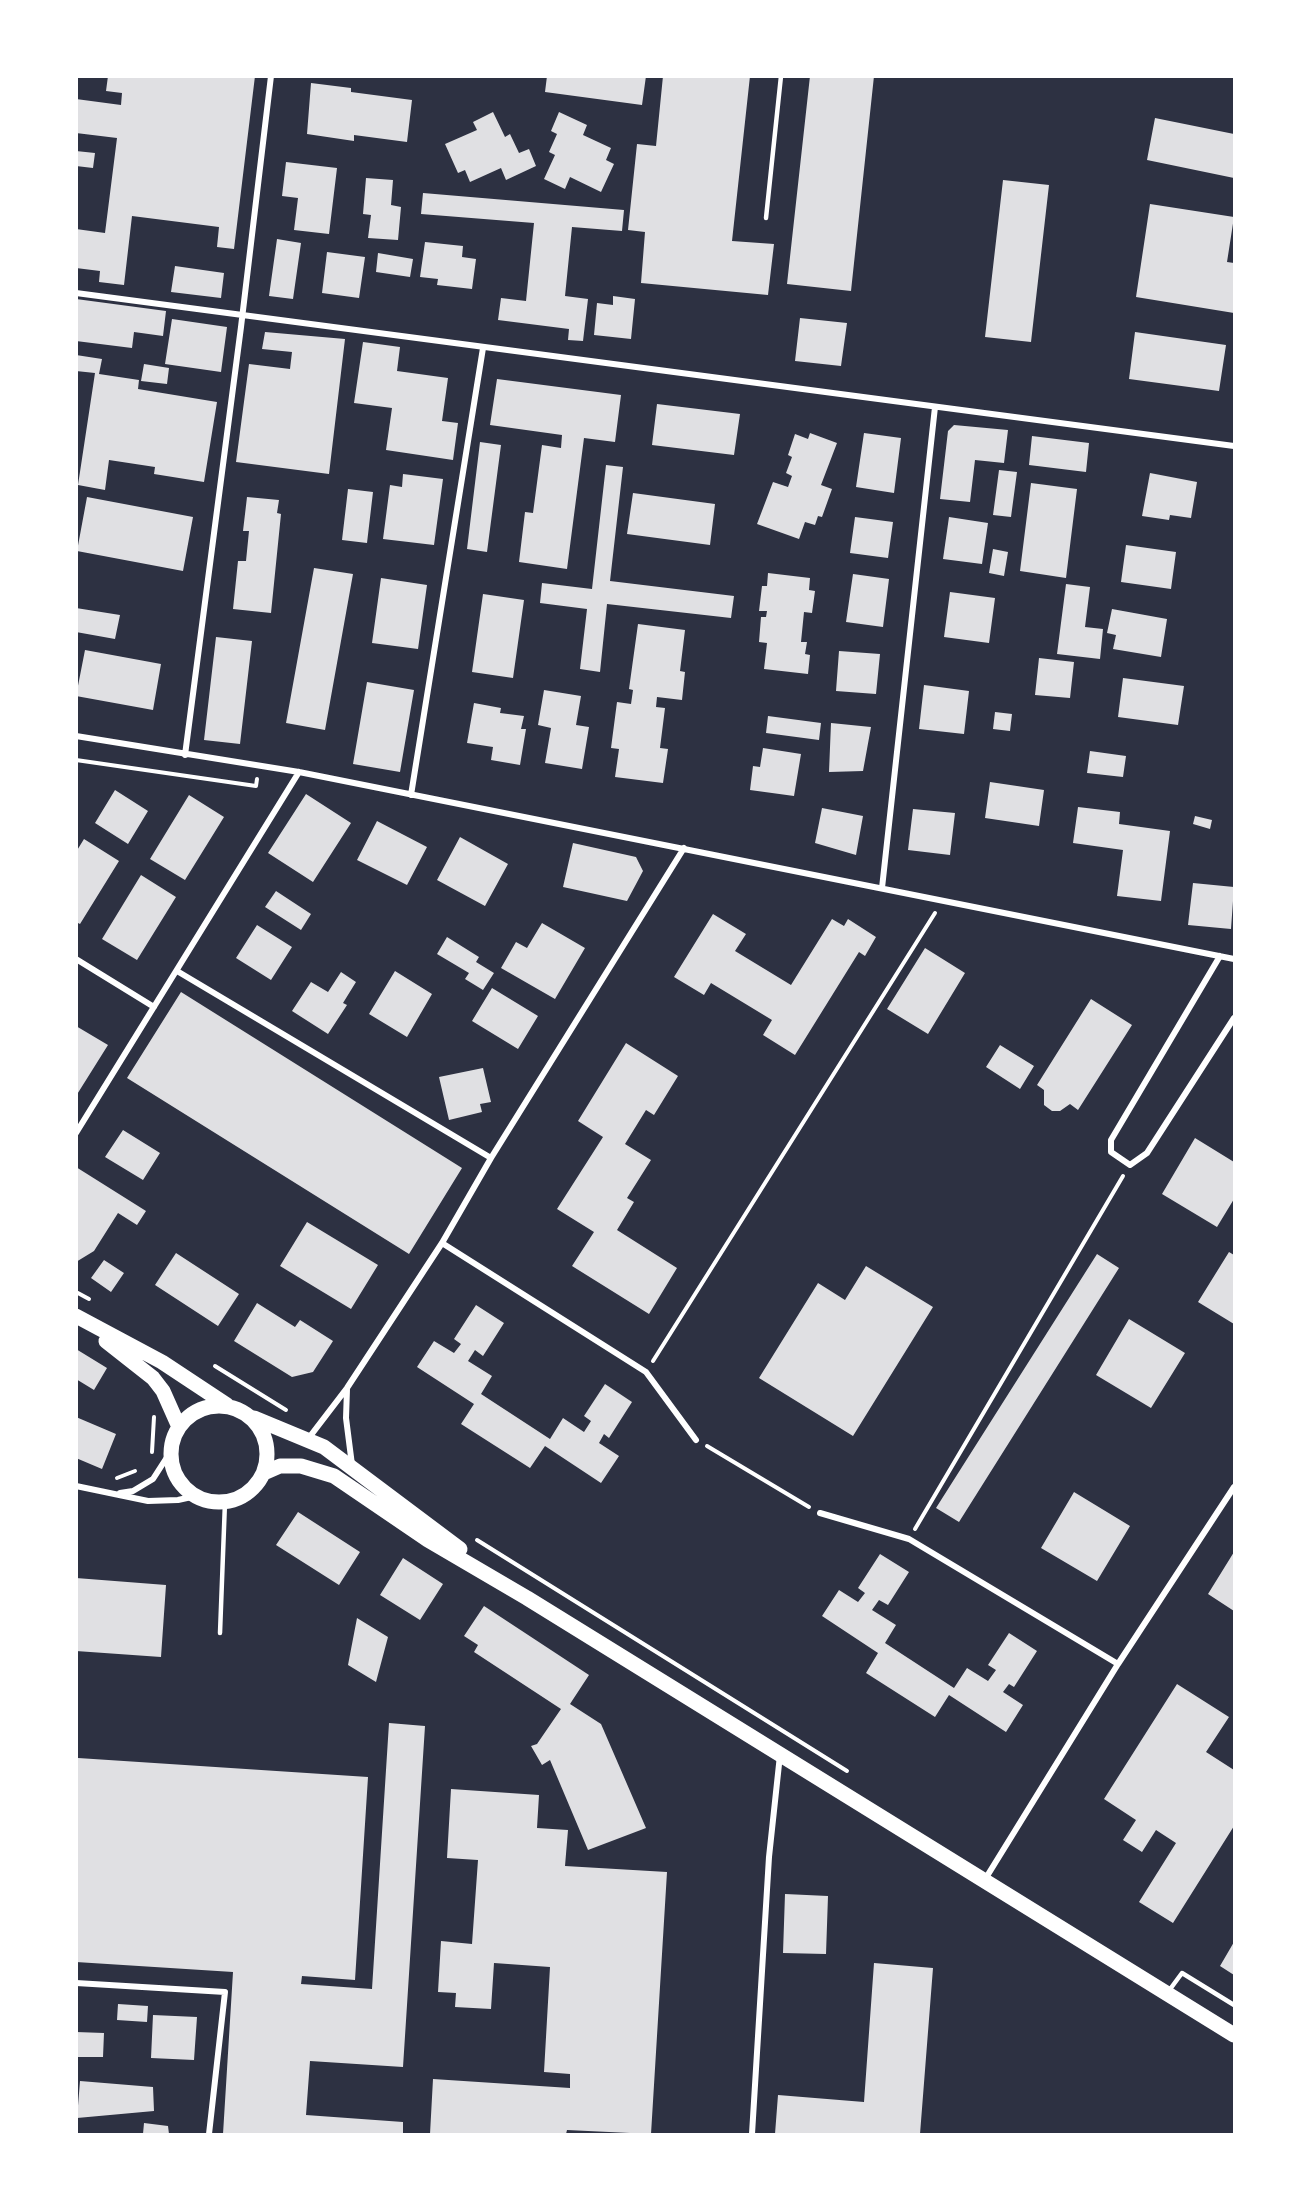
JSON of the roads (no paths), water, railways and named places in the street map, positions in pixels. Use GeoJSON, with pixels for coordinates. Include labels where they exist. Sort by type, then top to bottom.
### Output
{"type":"FeatureCollection","features":[{"type":"Feature","properties":{"kind":"main road"},"geometry":{"type":"LineString","coordinates":[[82,1319],[109,1344],[145,1370],[163,1391],[179,1426]]}},
{"type":"Feature","properties":{"kind":"main road"},"geometry":{"type":"LineString","coordinates":[[82,1319],[162,1362],[252,1418],[308,1438],[353,1468],[507,1586]]}},
{"type":"Feature","properties":{"kind":"main road"},"geometry":{"type":"LineString","coordinates":[[233,1407],[220,1405],[203,1408],[188,1416],[179,1426],[171,1451],[172,1463],[178,1478],[196,1496],[208,1501],[225,1502],[245,1495],[257,1485],[268,1459],[263,1432],[252,1418]]}},
{"type":"Feature","properties":{"kind":"main road"},"geometry":{"type":"LineString","coordinates":[[264,1473],[280,1466],[301,1466],[334,1476],[428,1540],[507,1586],[1234,2035]]}},
{"type":"Feature","properties":{"kind":"street"},"geometry":{"type":"LineString","coordinates":[[185,755],[243,314],[271,76]]}},
{"type":"Feature","properties":{"kind":"street"},"geometry":{"type":"LineString","coordinates":[[76,293],[1234,446]]}},
{"type":"Feature","properties":{"kind":"street"},"geometry":{"type":"LineString","coordinates":[[411,795],[483,348]]}},
{"type":"Feature","properties":{"kind":"street"},"geometry":{"type":"LineString","coordinates":[[882,888],[935,407]]}},
{"type":"Feature","properties":{"kind":"street"},"geometry":{"type":"LineString","coordinates":[[76,736],[299,772],[1234,959]]}},
{"type":"Feature","properties":{"kind":"street"},"geometry":{"type":"LineString","coordinates":[[76,1133],[299,772]]}},
{"type":"Feature","properties":{"kind":"street"},"geometry":{"type":"LineString","coordinates":[[308,1438],[347,1389],[442,1243],[491,1158],[684,848]]}},
{"type":"Feature","properties":{"kind":"street"},"geometry":{"type":"LineString","coordinates":[[1220,956],[1112,1140],[1111,1152],[1130,1165],[1147,1153],[1234,1018]]}},
{"type":"Feature","properties":{"kind":"street"},"geometry":{"type":"LineString","coordinates":[[76,959],[154,1008]]}},
{"type":"Feature","properties":{"kind":"street"},"geometry":{"type":"LineString","coordinates":[[177,971],[491,1158]]}},
{"type":"Feature","properties":{"kind":"street"},"geometry":{"type":"LineString","coordinates":[[442,1243],[646,1372],[696,1440]]}},
{"type":"Feature","properties":{"kind":"street"},"geometry":{"type":"LineString","coordinates":[[347,1389],[346,1418],[353,1468]]}},
{"type":"Feature","properties":{"kind":"street"},"geometry":{"type":"LineString","coordinates":[[113,1493],[127,1492],[147,1484],[158,1473],[171,1451]]}},
{"type":"Feature","properties":{"kind":"street"},"geometry":{"type":"LineString","coordinates":[[76,1486],[148,1501],[178,1500],[196,1496]]}},
{"type":"Feature","properties":{"kind":"street"},"geometry":{"type":"LineString","coordinates":[[983,1882],[1118,1664],[1234,1487]]}},
{"type":"Feature","properties":{"kind":"street"},"geometry":{"type":"LineString","coordinates":[[820,1513],[909,1539],[1118,1664]]}},
{"type":"Feature","properties":{"kind":"street"},"geometry":{"type":"LineString","coordinates":[[752,2134],[769,1857],[780,1755]]}},
{"type":"Feature","properties":{"kind":"street"},"geometry":{"type":"LineString","coordinates":[[76,1983],[225,1992],[209,2134]]}},
{"type":"Feature","properties":{"kind":"lane"},"geometry":{"type":"LineString","coordinates":[[766,218],[781,76]]}},
{"type":"Feature","properties":{"kind":"lane"},"geometry":{"type":"LineString","coordinates":[[220,1633],[225,1502]]}},
{"type":"Feature","properties":{"kind":"lane"},"geometry":{"type":"LineString","coordinates":[[1166,1994],[1182,1973],[1234,2005]]}}]}
